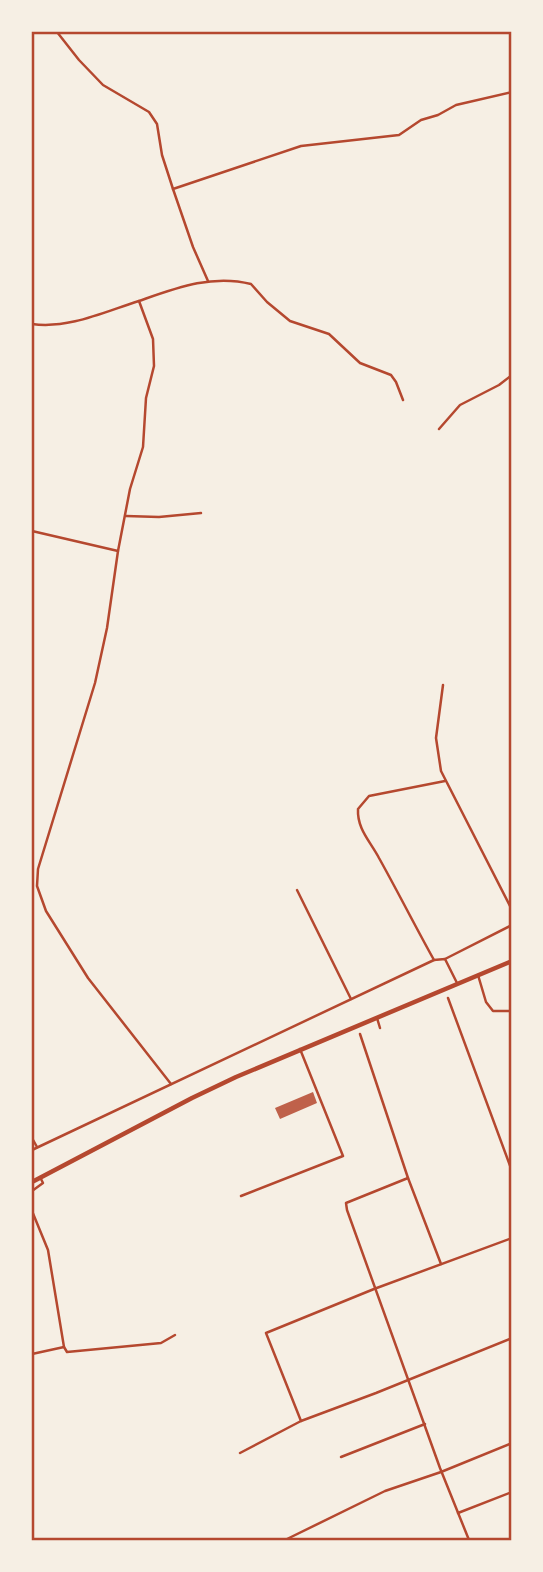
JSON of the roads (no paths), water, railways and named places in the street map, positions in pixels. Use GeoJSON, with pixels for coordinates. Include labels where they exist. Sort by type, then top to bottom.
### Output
{"type":"FeatureCollection","features":[{"type":"Feature","properties":{"kind":"highway"},"geometry":{"type":"LineString","coordinates":[[32,1182],[192,1098],[300,1049],[512,961]]}},
{"type":"Feature","properties":{"kind":"street"},"geometry":{"type":"LineString","coordinates":[[57,32],[103,85],[154,117],[173,189],[189,237],[208,281]]}},
{"type":"Feature","properties":{"kind":"street"},"geometry":{"type":"LineString","coordinates":[[173,189],[301,146],[399,135],[421,120],[438,115],[456,105],[512,92]]}},
{"type":"Feature","properties":{"kind":"street"},"geometry":{"type":"LineString","coordinates":[[32,324],[68,324],[189,283],[208,281],[251,284],[290,321],[329,334],[360,363],[391,375],[403,400]]}},
{"type":"Feature","properties":{"kind":"street"},"geometry":{"type":"LineString","coordinates":[[139,301],[153,339],[154,366],[146,398],[143,447],[130,489],[95,683],[38,869],[37,886],[46,911],[88,978],[171,1084]]}},
{"type":"Feature","properties":{"kind":"street"},"geometry":{"type":"LineString","coordinates":[[439,429],[460,405],[499,385],[512,375]]}},
{"type":"Feature","properties":{"kind":"street"},"geometry":{"type":"LineString","coordinates":[[125,516],[159,517],[201,513]]}},
{"type":"Feature","properties":{"kind":"street"},"geometry":{"type":"LineString","coordinates":[[32,531],[118,551]]}},
{"type":"Feature","properties":{"kind":"street"},"geometry":{"type":"LineString","coordinates":[[443,685],[436,738],[438,758],[445,781],[512,910]]}},
{"type":"Feature","properties":{"kind":"street"},"geometry":{"type":"LineString","coordinates":[[434,960],[357,819],[358,809],[369,796],[445,781]]}},
{"type":"Feature","properties":{"kind":"street"},"geometry":{"type":"LineString","coordinates":[[297,890],[351,999]]}},
{"type":"Feature","properties":{"kind":"street"},"geometry":{"type":"LineString","coordinates":[[32,1150],[434,960],[445,959],[512,925]]}},
{"type":"Feature","properties":{"kind":"street"},"geometry":{"type":"LineString","coordinates":[[445,959],[458,985]]}},
{"type":"Feature","properties":{"kind":"street"},"geometry":{"type":"LineString","coordinates":[[478,975],[486,1002],[493,1010],[512,1011]]}},
{"type":"Feature","properties":{"kind":"street"},"geometry":{"type":"LineString","coordinates":[[448,998],[512,1171]]}},
{"type":"Feature","properties":{"kind":"street"},"geometry":{"type":"LineString","coordinates":[[376,1018],[380,1028]]}},
{"type":"Feature","properties":{"kind":"street"},"geometry":{"type":"LineString","coordinates":[[360,1034],[440,1264]]}},
{"type":"Feature","properties":{"kind":"street"},"geometry":{"type":"LineString","coordinates":[[241,1196],[343,1156],[300,1049]]}},
{"type":"Feature","properties":{"kind":"street"},"geometry":{"type":"LineString","coordinates":[[32,1138],[37,1147]]}},
{"type":"Feature","properties":{"kind":"street"},"geometry":{"type":"LineString","coordinates":[[32,1191],[43,1183],[40,1177]]}},
{"type":"Feature","properties":{"kind":"street"},"geometry":{"type":"LineString","coordinates":[[408,1178],[346,1203],[374,1289],[468,1541]]}},
{"type":"Feature","properties":{"kind":"street"},"geometry":{"type":"LineString","coordinates":[[32,1211],[48,1250],[64,1347],[68,1352],[151,1345],[169,1340],[175,1335]]}},
{"type":"Feature","properties":{"kind":"street"},"geometry":{"type":"LineString","coordinates":[[300,1421],[266,1333],[374,1289],[512,1238]]}},
{"type":"Feature","properties":{"kind":"street"},"geometry":{"type":"LineString","coordinates":[[240,1453],[300,1421],[512,1338]]}},
{"type":"Feature","properties":{"kind":"street"},"geometry":{"type":"LineString","coordinates":[[32,1354],[64,1347]]}},
{"type":"Feature","properties":{"kind":"street"},"geometry":{"type":"LineString","coordinates":[[341,1457],[425,1424]]}},
{"type":"Feature","properties":{"kind":"street"},"geometry":{"type":"LineString","coordinates":[[285,1541],[385,1491],[512,1443]]}},
{"type":"Feature","properties":{"kind":"street"},"geometry":{"type":"LineString","coordinates":[[457,1513],[512,1492]]}}]}
